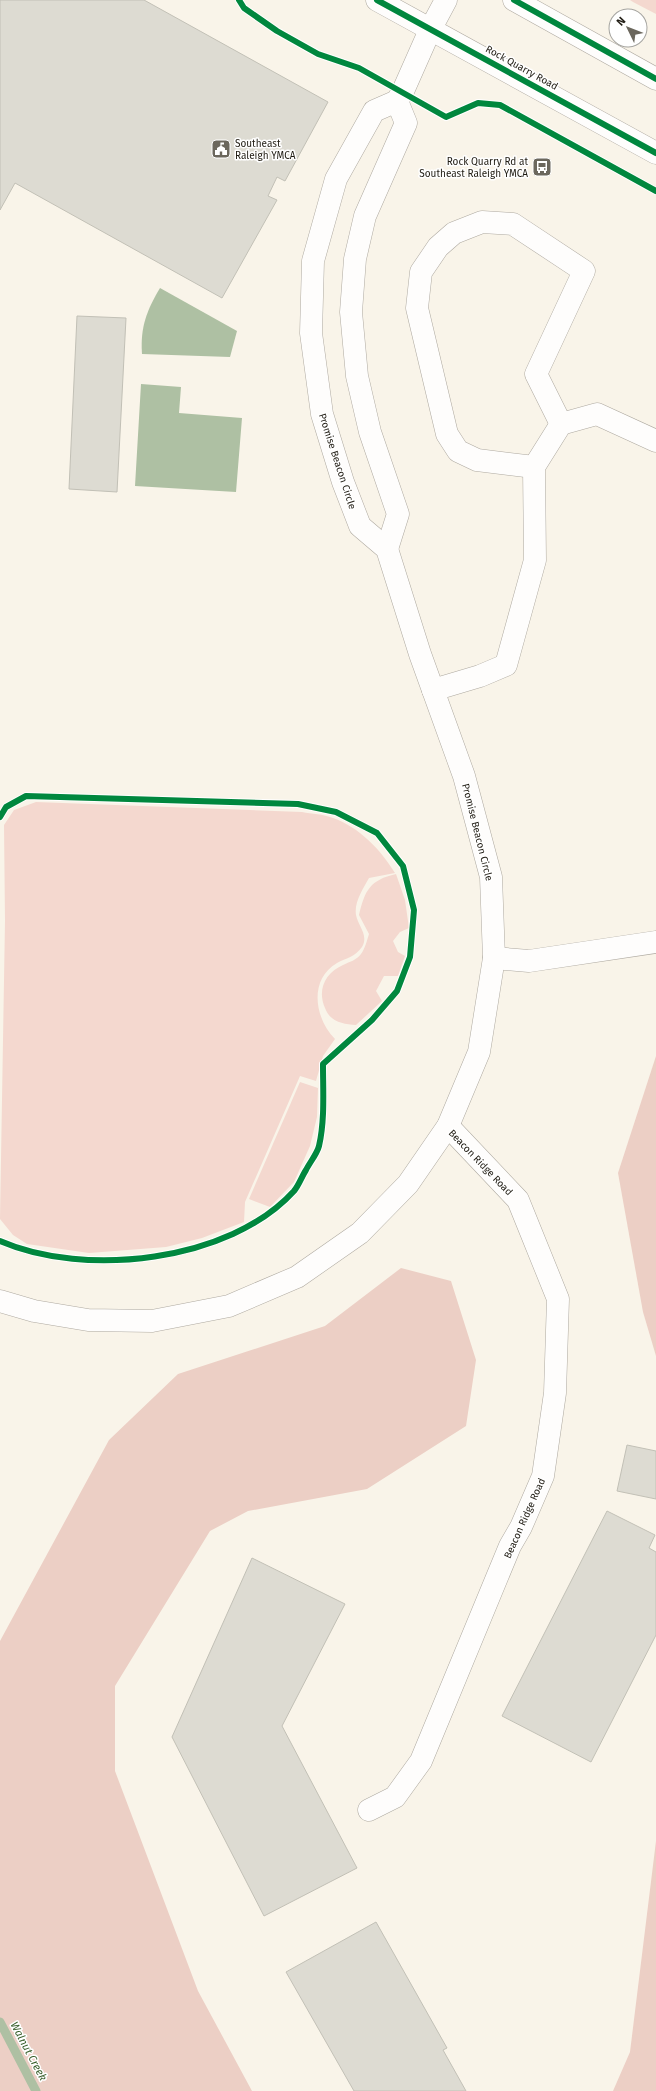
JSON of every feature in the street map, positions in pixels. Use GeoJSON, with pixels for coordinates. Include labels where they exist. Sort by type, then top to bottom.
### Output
{"type":"FeatureCollection","features":[{"type":"Feature","properties":{"kind":"street","name":"Rock Quarry Road"},"geometry":{"type":"LineString","coordinates":[[377,0],[430,30],[482,56],[656,154]]}},
{"type":"Feature","properties":{"kind":"street"},"geometry":{"type":"LineString","coordinates":[[387,549],[398,514],[370,432],[357,376],[351,312],[355,259],[365,216],[406,122],[397,101],[403,91],[430,30],[446,0]]}},
{"type":"Feature","properties":{"kind":"street"},"geometry":{"type":"LineString","coordinates":[[514,0],[656,79]]}},
{"type":"Feature","properties":{"kind":"street","name":"Promise Beacon Circle"},"geometry":{"type":"LineString","coordinates":[[0,1301],[34,1311],[88,1320],[152,1321],[229,1306],[297,1277],[360,1233],[408,1184],[448,1126],[479,1052],[494,958],[491,877],[464,776],[433,690],[387,549],[360,526],[343,482],[322,414],[311,333],[313,261],[336,179],[374,111],[397,101]]}},
{"type":"Feature","properties":{"kind":"street"},"geometry":{"type":"LineString","coordinates":[[534,467],[477,460],[458,451],[447,434],[417,308],[421,272],[438,247],[454,233],[482,222],[513,224],[584,271],[536,374],[561,424]]}},
{"type":"Feature","properties":{"kind":"street"},"geometry":{"type":"LineString","coordinates":[[433,690],[480,676],[506,665],[535,560],[534,467],[561,424],[597,414],[656,440]]}},
{"type":"Feature","properties":{"kind":"street"},"geometry":{"type":"LineString","coordinates":[[494,958],[529,961],[656,942]]}},
{"type":"Feature","properties":{"kind":"street","name":"Beacon Ridge Road"},"geometry":{"type":"LineString","coordinates":[[369,1810],[395,1797],[421,1761],[510,1546],[521,1527],[543,1476],[555,1393],[558,1299],[518,1200],[448,1126]]}},
{"type":"Feature","properties":{"kind":"shaded area"},"geometry":{"type":"Polygon","coordinates":[[[630,0],[656,0],[656,14],[648,10],[648,8],[644,8],[630,0]]]}},
{"type":"Feature","properties":{"kind":"shaded area"},"geometry":{"type":"Polygon","coordinates":[[[160,288],[237,331],[230,357],[142,354],[142,335],[145,319],[160,288]]]}},
{"type":"Feature","properties":{"kind":"shaded area"},"geometry":{"type":"Polygon","coordinates":[[[141,384],[181,387],[179,413],[242,418],[236,492],[135,486],[141,384]]]}},
{"type":"Feature","properties":{"kind":"shaded area"},"geometry":{"type":"Polygon","coordinates":[[[36,802],[302,812],[321,815],[343,822],[360,833],[383,856],[395,873],[369,878],[356,905],[356,915],[364,935],[364,943],[362,947],[353,955],[337,963],[328,970],[322,979],[318,989],[319,1011],[328,1031],[335,1039],[323,1056],[316,1081],[300,1076],[245,1202],[244,1222],[202,1238],[166,1247],[89,1253],[27,1244],[13,1235],[0,1219],[5,921],[4,825],[14,810],[36,802]]]}},
{"type":"Feature","properties":{"kind":"shaded area"},"geometry":{"type":"Polygon","coordinates":[[[396,874],[405,900],[409,928],[400,932],[393,941],[398,952],[405,956],[398,976],[384,976],[376,991],[382,1001],[356,1025],[346,1024],[334,1019],[327,1013],[322,995],[324,983],[327,977],[337,968],[355,959],[362,952],[369,934],[359,915],[366,893],[374,883],[380,879],[396,874]]]}},
{"type":"Feature","properties":{"kind":"shaded area"},"geometry":{"type":"Polygon","coordinates":[[[656,1056],[656,1356],[643,1312],[618,1173],[656,1056]]]}},
{"type":"Feature","properties":{"kind":"shaded area"},"geometry":{"type":"Polygon","coordinates":[[[300,1082],[318,1088],[317,1117],[310,1146],[294,1182],[270,1207],[249,1199],[300,1082]]]}},
{"type":"Feature","properties":{"kind":"shaded area"},"geometry":{"type":"Polygon","coordinates":[[[401,1268],[451,1281],[476,1360],[466,1426],[367,1489],[248,1511],[210,1531],[115,1686],[115,1771],[198,1991],[252,2091],[0,2091],[0,1641],[109,1440],[178,1374],[325,1326],[401,1268]]]}},
{"type":"Feature","properties":{"kind":"shaded area"},"geometry":{"type":"Polygon","coordinates":[[[656,1841],[656,2091],[613,2091],[630,2052],[656,1841]]]}},
{"type":"Feature","properties":{"kind":"building"},"geometry":{"type":"Polygon","coordinates":[[[0,0],[144,0],[328,102],[285,181],[277,177],[268,196],[277,200],[222,298],[15,183],[0,210],[0,0]]]}},
{"type":"Feature","properties":{"kind":"building"},"geometry":{"type":"Polygon","coordinates":[[[77,316],[126,318],[117,492],[69,489],[77,316]]]}},
{"type":"Feature","properties":{"kind":"building"},"geometry":{"type":"Polygon","coordinates":[[[627,1445],[656,1451],[656,1499],[617,1491],[627,1445]]]}},
{"type":"Feature","properties":{"kind":"building"},"geometry":{"type":"Polygon","coordinates":[[[607,1511],[655,1535],[649,1548],[656,1552],[656,1635],[591,1762],[502,1716],[607,1511]]]}},
{"type":"Feature","properties":{"kind":"building"},"geometry":{"type":"Polygon","coordinates":[[[252,1558],[345,1604],[282,1726],[357,1868],[264,1916],[172,1737],[252,1558]]]}},
{"type":"Feature","properties":{"kind":"building"},"geometry":{"type":"Polygon","coordinates":[[[376,1922],[447,2048],[443,2050],[466,2091],[354,2091],[286,1972],[376,1922]]]}},
{"type":"Feature","properties":{"kind":"waterway","name":"Walnut Creek"},"geometry":{"type":"LineString","coordinates":[[0,2022],[36,2091]]}},
{"type":"Feature","properties":{"kind":"cycle path"},"geometry":{"type":"LineString","coordinates":[[239,0],[244,8],[277,31],[318,54],[359,68],[446,117],[478,103],[500,105],[656,191]]}},
{"type":"Feature","properties":{"kind":"cycle path"},"geometry":{"type":"LineString","coordinates":[[377,0],[656,153]]}},
{"type":"Feature","properties":{"kind":"cycle path"},"geometry":{"type":"LineString","coordinates":[[514,0],[656,79]]}},
{"type":"Feature","properties":{"kind":"cycle path"},"geometry":{"type":"LineString","coordinates":[[0,817],[6,807],[26,796],[298,804],[336,812],[377,833],[403,866],[414,910],[410,957],[397,991],[372,1020],[323,1064],[323,1116],[318,1149],[294,1191],[266,1215],[233,1234],[195,1248],[154,1256],[113,1260],[72,1259],[34,1252],[0,1241]]}},
{"type":"Feature","properties":{"kind":"place","name":"Southeast Raleigh YMCA"},"geometry":{"type":"Point","coordinates":[221,149]}},
{"type":"Feature","properties":{"kind":"place","name":"Rock Quarry Rd at Southeast Raleigh YMCA"},"geometry":{"type":"Point","coordinates":[542,167]}}]}
